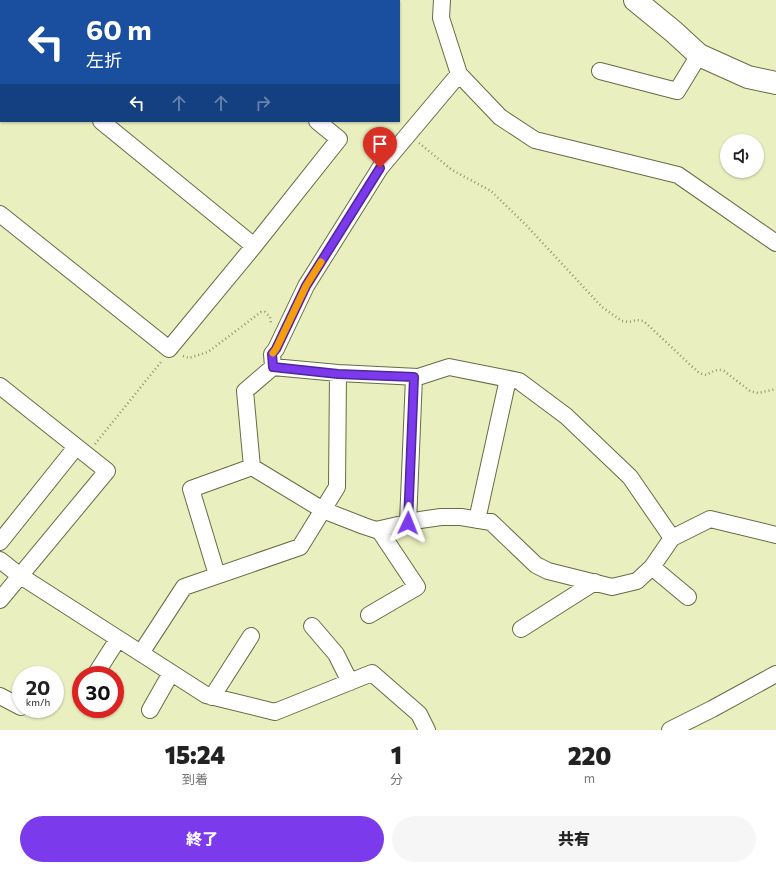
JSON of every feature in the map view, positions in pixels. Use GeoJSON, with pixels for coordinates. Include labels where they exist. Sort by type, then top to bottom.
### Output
{"type":"FeatureCollection","features":[{"type":"Feature","properties":{"kind":"street"},"geometry":{"type":"LineString","coordinates":[[442,0],[441,18],[459,74],[500,116],[535,140],[678,175],[776,242]]}},
{"type":"Feature","properties":{"kind":"street"},"geometry":{"type":"LineString","coordinates":[[635,0],[699,55],[748,77],[776,83]]}},
{"type":"Feature","properties":{"kind":"street"},"geometry":{"type":"LineString","coordinates":[[600,71],[677,91],[699,55]]}},
{"type":"Feature","properties":{"kind":"street"},"geometry":{"type":"LineString","coordinates":[[273,367],[272,354],[276,349],[306,286],[380,168],[459,74]]}},
{"type":"Feature","properties":{"kind":"street"},"geometry":{"type":"LineString","coordinates":[[102,122],[254,246]]}},
{"type":"Feature","properties":{"kind":"street"},"geometry":{"type":"LineString","coordinates":[[0,214],[169,350],[339,139],[317,122]]}},
{"type":"Feature","properties":{"kind":"street"},"geometry":{"type":"LineString","coordinates":[[252,467],[245,391],[273,367],[338,374],[414,377],[449,367],[519,381],[566,416],[630,477],[672,538]]}},
{"type":"Feature","properties":{"kind":"street"},"geometry":{"type":"LineString","coordinates":[[141,653],[184,587],[300,547],[337,487],[338,374]]}},
{"type":"Feature","properties":{"kind":"street"},"geometry":{"type":"LineString","coordinates":[[408,523],[414,377]]}},
{"type":"Feature","properties":{"kind":"street"},"geometry":{"type":"LineString","coordinates":[[477,520],[508,378]]}},
{"type":"Feature","properties":{"kind":"street"},"geometry":{"type":"LineString","coordinates":[[0,386],[107,472],[19,575],[0,600]]}},
{"type":"Feature","properties":{"kind":"street"},"geometry":{"type":"LineString","coordinates":[[0,542],[81,451]]}},
{"type":"Feature","properties":{"kind":"street"},"geometry":{"type":"LineString","coordinates":[[252,467],[323,510],[376,530],[441,516],[461,517],[491,522],[536,565],[548,571],[612,587],[637,581],[652,567],[672,538],[710,519],[776,535]]}},
{"type":"Feature","properties":{"kind":"street"},"geometry":{"type":"LineString","coordinates":[[218,575],[191,489],[252,467]]}},
{"type":"Feature","properties":{"kind":"street"},"geometry":{"type":"LineString","coordinates":[[369,615],[417,587],[379,530]]}},
{"type":"Feature","properties":{"kind":"street"},"geometry":{"type":"LineString","coordinates":[[0,560],[19,575],[206,695],[275,712],[372,673],[419,714],[427,730]]}},
{"type":"Feature","properties":{"kind":"street"},"geometry":{"type":"LineString","coordinates":[[652,567],[688,597]]}},
{"type":"Feature","properties":{"kind":"street"},"geometry":{"type":"LineString","coordinates":[[521,629],[595,582]]}},
{"type":"Feature","properties":{"kind":"street"},"geometry":{"type":"LineString","coordinates":[[312,626],[336,654],[350,682]]}},
{"type":"Feature","properties":{"kind":"street"},"geometry":{"type":"LineString","coordinates":[[212,697],[251,636]]}},
{"type":"Feature","properties":{"kind":"street"},"geometry":{"type":"LineString","coordinates":[[101,666],[118,639]]}},
{"type":"Feature","properties":{"kind":"street"},"geometry":{"type":"LineString","coordinates":[[150,710],[171,673]]}},
{"type":"Feature","properties":{"kind":"street"},"geometry":{"type":"LineString","coordinates":[[670,730],[776,674]]}},
{"type":"Feature","properties":{"kind":"street"},"geometry":{"type":"LineString","coordinates":[[0,696],[12,702]]}},
{"type":"Feature","properties":{"kind":"path"},"geometry":{"type":"LineString","coordinates":[[408,134],[452,170],[491,191],[526,225],[602,307],[622,321],[643,321],[699,373],[706,375],[720,369],[754,393],[776,389]]}},
{"type":"Feature","properties":{"kind":"path"},"geometry":{"type":"LineString","coordinates":[[81,451],[169,350],[189,358],[208,352],[262,312],[265,312],[270,316],[271,322],[269,329]]}},
{"type":"Feature","properties":{"kind":"slow traffic"},"geometry":{"type":"LineString","coordinates":[[273,353],[306,286],[321,262]]}},
{"type":"Feature","properties":{"kind":"route"},"geometry":{"type":"LineString","coordinates":[[380,168],[306,286],[276,349],[272,354],[273,367],[338,374],[414,377],[408,523]]}}]}
